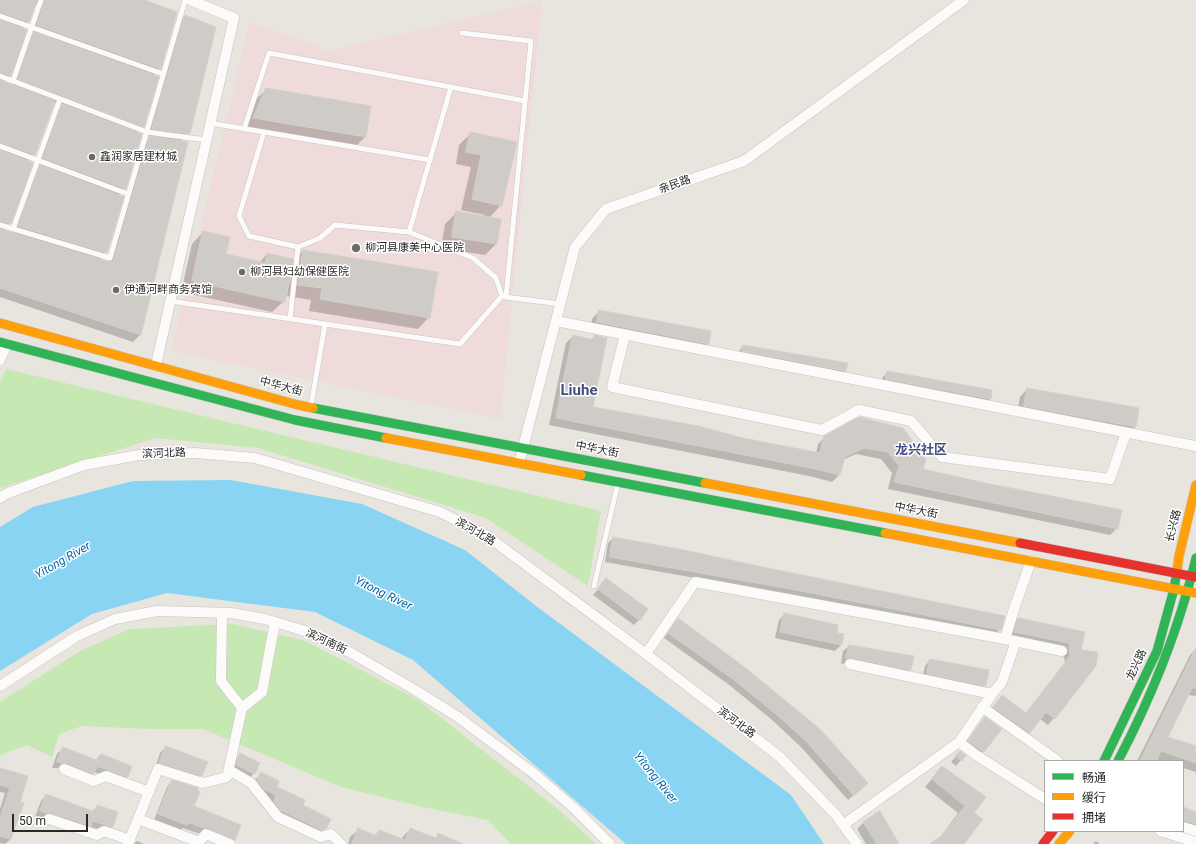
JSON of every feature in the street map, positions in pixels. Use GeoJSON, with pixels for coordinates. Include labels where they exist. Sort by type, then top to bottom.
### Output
{"type":"FeatureCollection","features":[{"type":"Feature","properties":{"kind":"main road","name":"中华大街"},"geometry":{"type":"LineString","coordinates":[[0,322],[310,407],[1194,577]]}},
{"type":"Feature","properties":{"kind":"main road"},"geometry":{"type":"LineString","coordinates":[[3,343],[295,420],[1192,592]]}},
{"type":"Feature","properties":{"kind":"main road","name":"长兴路"},"geometry":{"type":"LineString","coordinates":[[1176,573],[1196,485]]}},
{"type":"Feature","properties":{"kind":"main road"},"geometry":{"type":"LineString","coordinates":[[1194,577],[1196,558]]}},
{"type":"Feature","properties":{"kind":"main road","name":"龙兴路"},"geometry":{"type":"LineString","coordinates":[[1104,760],[1156,651],[1174,589],[1176,573]]}},
{"type":"Feature","properties":{"kind":"main road","name":"龙兴路"},"geometry":{"type":"LineString","coordinates":[[1119,760],[1137,727],[1192,592],[1194,577]]}},
{"type":"Feature","properties":{"kind":"main road"},"geometry":{"type":"LineString","coordinates":[[1043,844],[1052,832]]}},
{"type":"Feature","properties":{"kind":"main road"},"geometry":{"type":"LineString","coordinates":[[1059,844],[1069,832]]}},
{"type":"Feature","properties":{"kind":"street"},"geometry":{"type":"LineString","coordinates":[[156,366],[234,18],[190,0]]}},
{"type":"Feature","properties":{"kind":"street","name":"亲民路"},"geometry":{"type":"LineString","coordinates":[[519,463],[576,247],[606,209],[744,161],[964,0]]}},
{"type":"Feature","properties":{"kind":"street"},"geometry":{"type":"LineString","coordinates":[[556,321],[1196,446]]}},
{"type":"Feature","properties":{"kind":"street"},"geometry":{"type":"LineString","coordinates":[[625,335],[612,387],[822,430],[859,410],[911,421],[942,457],[1110,479],[1126,433]]}},
{"type":"Feature","properties":{"kind":"street"},"geometry":{"type":"LineString","coordinates":[[0,360],[3,343]]}},
{"type":"Feature","properties":{"kind":"street","name":"滨河北路"},"geometry":{"type":"LineString","coordinates":[[0,498],[8,493],[84,465],[139,455],[195,453],[255,458],[440,512],[487,536],[646,654],[780,757],[836,815],[857,844]]}},
{"type":"Feature","properties":{"kind":"street"},"geometry":{"type":"LineString","coordinates":[[1005,639],[1031,561]]}},
{"type":"Feature","properties":{"kind":"street"},"geometry":{"type":"LineString","coordinates":[[646,654],[695,582],[1016,641],[1062,651]]}},
{"type":"Feature","properties":{"kind":"street","name":"滨河南街"},"geometry":{"type":"LineString","coordinates":[[0,686],[77,636],[115,619],[157,611],[222,613],[275,622],[308,632],[353,654],[458,717],[532,772],[574,808],[610,844]]}},
{"type":"Feature","properties":{"kind":"street"},"geometry":{"type":"LineString","coordinates":[[222,613],[221,681],[242,708]]}},
{"type":"Feature","properties":{"kind":"street"},"geometry":{"type":"LineString","coordinates":[[49,819],[97,835],[104,831],[129,842],[158,769],[203,784],[228,777],[242,708],[262,692],[275,622]]}},
{"type":"Feature","properties":{"kind":"street"},"geometry":{"type":"LineString","coordinates":[[843,825],[959,742],[982,707],[1002,682],[1016,641]]}},
{"type":"Feature","properties":{"kind":"street"},"geometry":{"type":"LineString","coordinates":[[850,664],[992,694]]}},
{"type":"Feature","properties":{"kind":"street"},"geometry":{"type":"LineString","coordinates":[[982,707],[1057,760]]}},
{"type":"Feature","properties":{"kind":"street"},"geometry":{"type":"LineString","coordinates":[[959,742],[976,755],[1044,798]]}},
{"type":"Feature","properties":{"kind":"street"},"geometry":{"type":"LineString","coordinates":[[64,769],[94,780],[106,776],[149,792]]}},
{"type":"Feature","properties":{"kind":"street"},"geometry":{"type":"LineString","coordinates":[[229,770],[251,783],[278,817],[321,838],[331,834],[341,844]]}},
{"type":"Feature","properties":{"kind":"street"},"geometry":{"type":"LineString","coordinates":[[138,819],[200,842],[206,834],[230,844]]}},
{"type":"Feature","properties":{"kind":"street"},"geometry":{"type":"LineString","coordinates":[[1184,827],[1196,831]]}},
{"type":"Feature","properties":{"kind":"street"},"geometry":{"type":"LineString","coordinates":[[1163,832],[1196,842]]}},
{"type":"Feature","properties":{"kind":"lane"},"geometry":{"type":"LineString","coordinates":[[13,81],[41,0]]}},
{"type":"Feature","properties":{"kind":"lane"},"geometry":{"type":"LineString","coordinates":[[0,225],[110,258],[185,0]]}},
{"type":"Feature","properties":{"kind":"lane"},"geometry":{"type":"LineString","coordinates":[[0,16],[163,74]]}},
{"type":"Feature","properties":{"kind":"lane"},"geometry":{"type":"LineString","coordinates":[[170,301],[460,344],[504,297],[526,102],[531,41],[462,33]]}},
{"type":"Feature","properties":{"kind":"lane"},"geometry":{"type":"LineString","coordinates":[[244,129],[269,53],[526,102]]}},
{"type":"Feature","properties":{"kind":"lane"},"geometry":{"type":"LineString","coordinates":[[0,76],[147,132],[206,140]]}},
{"type":"Feature","properties":{"kind":"lane"},"geometry":{"type":"LineString","coordinates":[[409,232],[451,88]]}},
{"type":"Feature","properties":{"kind":"lane"},"geometry":{"type":"LineString","coordinates":[[13,229],[60,99]]}},
{"type":"Feature","properties":{"kind":"lane"},"geometry":{"type":"LineString","coordinates":[[210,123],[430,160]]}},
{"type":"Feature","properties":{"kind":"lane"},"geometry":{"type":"LineString","coordinates":[[264,132],[239,216],[249,236],[298,247],[320,238],[334,225],[409,232],[473,258],[496,278],[504,297]]}},
{"type":"Feature","properties":{"kind":"lane"},"geometry":{"type":"LineString","coordinates":[[0,146],[128,194]]}},
{"type":"Feature","properties":{"kind":"lane"},"geometry":{"type":"LineString","coordinates":[[290,319],[298,247]]}},
{"type":"Feature","properties":{"kind":"lane"},"geometry":{"type":"LineString","coordinates":[[504,297],[561,304]]}},
{"type":"Feature","properties":{"kind":"lane"},"geometry":{"type":"LineString","coordinates":[[310,407],[325,324]]}},
{"type":"Feature","properties":{"kind":"lane"},"geometry":{"type":"LineString","coordinates":[[594,586],[619,482]]}},
{"type":"Feature","properties":{"kind":"shaded area","name":"柳河县康美中心医院"},"geometry":{"type":"Polygon","coordinates":[[[542,1],[500,419],[171,351],[250,22],[329,51],[542,1]]]}},
{"type":"Feature","properties":{"kind":"green space"},"geometry":{"type":"Polygon","coordinates":[[[6,369],[601,511],[588,586],[486,518],[258,448],[155,438],[0,488],[0,383],[6,369]]]}},
{"type":"Feature","properties":{"kind":"green space"},"geometry":{"type":"Polygon","coordinates":[[[232,624],[303,640],[417,699],[559,810],[596,844],[511,844],[488,820],[423,807],[341,787],[203,729],[148,729],[82,726],[59,734],[52,757],[27,745],[0,756],[0,702],[80,651],[130,629],[232,624]]]}},
{"type":"Feature","properties":{"kind":"water","name":"Yitong River"},"geometry":{"type":"Polygon","coordinates":[[[231,480],[362,504],[465,550],[536,606],[791,795],[824,844],[626,844],[413,660],[315,612],[167,593],[92,614],[0,671],[0,527],[33,507],[133,481],[231,480]]]}},
{"type":"Feature","properties":{"kind":"building"},"geometry":{"type":"Polygon","coordinates":[[[0,0],[37,0],[29,22],[0,12],[0,0]]]}},
{"type":"Feature","properties":{"kind":"building"},"geometry":{"type":"Polygon","coordinates":[[[45,0],[145,0],[177,12],[161,69],[37,25],[45,0]]]}},
{"type":"Feature","properties":{"kind":"building"},"geometry":{"type":"Polygon","coordinates":[[[185,15],[216,27],[190,134],[152,129],[185,15]]]}},
{"type":"Feature","properties":{"kind":"building"},"geometry":{"type":"Polygon","coordinates":[[[0,20],[27,30],[11,76],[0,72],[0,20]]]}},
{"type":"Feature","properties":{"kind":"building"},"geometry":{"type":"Polygon","coordinates":[[[34,32],[159,77],[144,127],[18,79],[34,32]]]}},
{"type":"Feature","properties":{"kind":"building"},"geometry":{"type":"Polygon","coordinates":[[[0,80],[55,101],[35,155],[0,142],[0,80]]]}},
{"type":"Feature","properties":{"kind":"building"},"geometry":{"type":"Polygon","coordinates":[[[266,88],[371,106],[366,137],[253,118],[266,88]]]}},
{"type":"Feature","properties":{"kind":"building"},"geometry":{"type":"Polygon","coordinates":[[[62,104],[142,134],[126,189],[43,158],[62,104]]]}},
{"type":"Feature","properties":{"kind":"building"},"geometry":{"type":"Polygon","coordinates":[[[470,132],[517,142],[502,206],[472,199],[481,155],[466,152],[470,132]]]}},
{"type":"Feature","properties":{"kind":"building"},"geometry":{"type":"Polygon","coordinates":[[[150,136],[188,142],[141,335],[0,288],[0,229],[109,262],[113,261],[150,136]]]}},
{"type":"Feature","properties":{"kind":"building"},"geometry":{"type":"Polygon","coordinates":[[[0,150],[33,163],[11,224],[0,221],[0,150]]]}},
{"type":"Feature","properties":{"kind":"building"},"geometry":{"type":"Polygon","coordinates":[[[40,165],[124,197],[107,253],[18,226],[40,165]]]}},
{"type":"Feature","properties":{"kind":"building"},"geometry":{"type":"Polygon","coordinates":[[[456,211],[501,219],[497,244],[452,237],[456,211]]]}},
{"type":"Feature","properties":{"kind":"building","name":"柳河县妇幼保健医院"},"geometry":{"type":"Polygon","coordinates":[[[203,231],[230,237],[226,254],[265,263],[267,253],[293,259],[290,283],[285,302],[192,281],[203,231]]]}},
{"type":"Feature","properties":{"kind":"building"},"geometry":{"type":"Polygon","coordinates":[[[303,250],[438,272],[430,318],[320,299],[322,288],[298,285],[303,250]]]}},
{"type":"Feature","properties":{"kind":"building"},"geometry":{"type":"Polygon","coordinates":[[[599,310],[711,331],[709,344],[597,322],[599,310]]]}},
{"type":"Feature","properties":{"kind":"building"},"geometry":{"type":"Polygon","coordinates":[[[573,335],[594,340],[594,335],[607,338],[593,407],[698,426],[743,438],[820,453],[824,436],[859,417],[903,428],[926,460],[923,469],[985,483],[1122,510],[1118,529],[894,482],[899,466],[888,452],[864,448],[845,457],[840,475],[556,418],[573,335]]]}},
{"type":"Feature","properties":{"kind":"building"},"geometry":{"type":"Polygon","coordinates":[[[743,345],[848,363],[846,371],[742,351],[743,345]]]}},
{"type":"Feature","properties":{"kind":"building"},"geometry":{"type":"Polygon","coordinates":[[[887,371],[992,390],[991,399],[886,379],[887,371]]]}},
{"type":"Feature","properties":{"kind":"building"},"geometry":{"type":"Polygon","coordinates":[[[1027,388],[1139,408],[1136,427],[1024,406],[1027,388]]]}},
{"type":"Feature","properties":{"kind":"building"},"geometry":{"type":"Polygon","coordinates":[[[613,537],[684,550],[1005,616],[1001,630],[796,590],[610,557],[613,537]]]}},
{"type":"Feature","properties":{"kind":"building"},"geometry":{"type":"Polygon","coordinates":[[[606,578],[648,609],[640,621],[598,589],[606,578]]]}},
{"type":"Feature","properties":{"kind":"building"},"geometry":{"type":"Polygon","coordinates":[[[784,613],[838,625],[837,633],[844,634],[842,645],[780,632],[784,613]]]}},
{"type":"Feature","properties":{"kind":"building"},"geometry":{"type":"Polygon","coordinates":[[[678,618],[743,666],[820,729],[868,783],[854,796],[806,741],[776,714],[733,679],[668,633],[678,618]]]}},
{"type":"Feature","properties":{"kind":"building"},"geometry":{"type":"Polygon","coordinates":[[[1018,618],[1085,632],[1081,650],[1098,652],[1096,666],[1055,719],[1046,712],[1030,733],[993,707],[1002,695],[1026,713],[1070,656],[1069,643],[1014,632],[1018,618]]]}},
{"type":"Feature","properties":{"kind":"building"},"geometry":{"type":"Polygon","coordinates":[[[849,645],[914,656],[911,670],[851,658],[846,659],[849,645]]]}},
{"type":"Feature","properties":{"kind":"building"},"geometry":{"type":"Polygon","coordinates":[[[1196,648],[1196,688],[1192,688],[1168,737],[1196,746],[1196,763],[1161,751],[1156,760],[1140,760],[1196,648]]]}},
{"type":"Feature","properties":{"kind":"building"},"geometry":{"type":"Polygon","coordinates":[[[930,659],[989,670],[986,686],[927,674],[930,659]]]}},
{"type":"Feature","properties":{"kind":"building"},"geometry":{"type":"Polygon","coordinates":[[[985,717],[1002,729],[984,752],[968,741],[985,717]]]}},
{"type":"Feature","properties":{"kind":"building"},"geometry":{"type":"Polygon","coordinates":[[[166,746],[208,762],[202,776],[159,763],[166,746]]]}},
{"type":"Feature","properties":{"kind":"building"},"geometry":{"type":"Polygon","coordinates":[[[63,747],[96,760],[101,754],[132,766],[128,777],[97,766],[94,774],[66,763],[57,762],[63,747]]]}},
{"type":"Feature","properties":{"kind":"building"},"geometry":{"type":"Polygon","coordinates":[[[960,751],[966,755],[962,761],[955,756],[960,751]]]}},
{"type":"Feature","properties":{"kind":"building"},"geometry":{"type":"Polygon","coordinates":[[[240,753],[260,763],[255,774],[236,765],[240,753]]]}},
{"type":"Feature","properties":{"kind":"building"},"geometry":{"type":"Polygon","coordinates":[[[942,766],[986,797],[974,813],[983,819],[964,844],[929,844],[942,836],[965,806],[932,779],[942,766]]]}},
{"type":"Feature","properties":{"kind":"building"},"geometry":{"type":"Polygon","coordinates":[[[0,768],[28,776],[20,802],[24,803],[11,839],[0,836],[0,818],[10,788],[0,785],[0,768]]]}},
{"type":"Feature","properties":{"kind":"building"},"geometry":{"type":"Polygon","coordinates":[[[261,772],[279,781],[277,787],[305,800],[303,805],[331,819],[326,829],[322,830],[280,810],[274,801],[276,795],[264,789],[257,780],[261,772]]]}},
{"type":"Feature","properties":{"kind":"building"},"geometry":{"type":"Polygon","coordinates":[[[172,780],[198,788],[197,790],[200,792],[194,806],[241,825],[235,840],[208,828],[203,828],[188,822],[187,825],[158,814],[172,780]]]}},
{"type":"Feature","properties":{"kind":"building"},"geometry":{"type":"Polygon","coordinates":[[[46,794],[95,812],[97,805],[118,812],[113,827],[92,821],[91,826],[40,811],[46,794]]]}},
{"type":"Feature","properties":{"kind":"building"},"geometry":{"type":"Polygon","coordinates":[[[1184,807],[1196,812],[1196,824],[1184,820],[1184,807]]]}},
{"type":"Feature","properties":{"kind":"building"},"geometry":{"type":"Polygon","coordinates":[[[880,811],[899,844],[877,844],[863,822],[880,811]]]}},
{"type":"Feature","properties":{"kind":"building"},"geometry":{"type":"Polygon","coordinates":[[[358,828],[376,836],[379,830],[405,840],[410,828],[436,838],[438,833],[463,844],[352,844],[358,828]]]}},
{"type":"Feature","properties":{"kind":"traffic: fast"},"geometry":{"type":"LineString","coordinates":[[0,342],[295,420],[386,438]]}},
{"type":"Feature","properties":{"kind":"traffic: fast"},"geometry":{"type":"LineString","coordinates":[[313,408],[705,483]]}},
{"type":"Feature","properties":{"kind":"traffic: fast"},"geometry":{"type":"LineString","coordinates":[[581,475],[885,533]]}},
{"type":"Feature","properties":{"kind":"traffic: fast"},"geometry":{"type":"LineString","coordinates":[[1118,760],[1153,687],[1173,636],[1196,558]]}},
{"type":"Feature","properties":{"kind":"traffic: fast"},"geometry":{"type":"LineString","coordinates":[[1104,760],[1157,651],[1174,589],[1177,571]]}},
{"type":"Feature","properties":{"kind":"traffic: slow"},"geometry":{"type":"LineString","coordinates":[[0,323],[313,408]]}},
{"type":"Feature","properties":{"kind":"traffic: slow"},"geometry":{"type":"LineString","coordinates":[[386,438],[581,475]]}},
{"type":"Feature","properties":{"kind":"traffic: slow"},"geometry":{"type":"LineString","coordinates":[[705,483],[1020,543]]}},
{"type":"Feature","properties":{"kind":"traffic: slow"},"geometry":{"type":"LineString","coordinates":[[1177,571],[1179,556],[1196,485]]}},
{"type":"Feature","properties":{"kind":"traffic: slow"},"geometry":{"type":"LineString","coordinates":[[885,533],[1196,593]]}},
{"type":"Feature","properties":{"kind":"traffic: slow"},"geometry":{"type":"LineString","coordinates":[[1059,844],[1069,832]]}},
{"type":"Feature","properties":{"kind":"traffic: jam"},"geometry":{"type":"LineString","coordinates":[[1020,543],[1196,577]]}},
{"type":"Feature","properties":{"kind":"traffic: jam"},"geometry":{"type":"LineString","coordinates":[[1043,844],[1052,832]]}},
{"type":"Feature","properties":{"kind":"place","name":"鑫润家居建材城"},"geometry":{"type":"Point","coordinates":[92,157]}},
{"type":"Feature","properties":{"kind":"place","name":"柳河县康美中心医院"},"geometry":{"type":"Point","coordinates":[356,248]}},
{"type":"Feature","properties":{"kind":"place","name":"柳河县妇幼保健医院"},"geometry":{"type":"Point","coordinates":[242,272]}},
{"type":"Feature","properties":{"kind":"place","name":"伊通河畔商务宾馆"},"geometry":{"type":"Point","coordinates":[116,290]}},
{"type":"Feature","properties":{"kind":"district","name":"Liuhe"},"geometry":{"type":"Point","coordinates":[579,391]}},
{"type":"Feature","properties":{"kind":"district","name":"龙兴社区"},"geometry":{"type":"Point","coordinates":[921,451]}}]}
